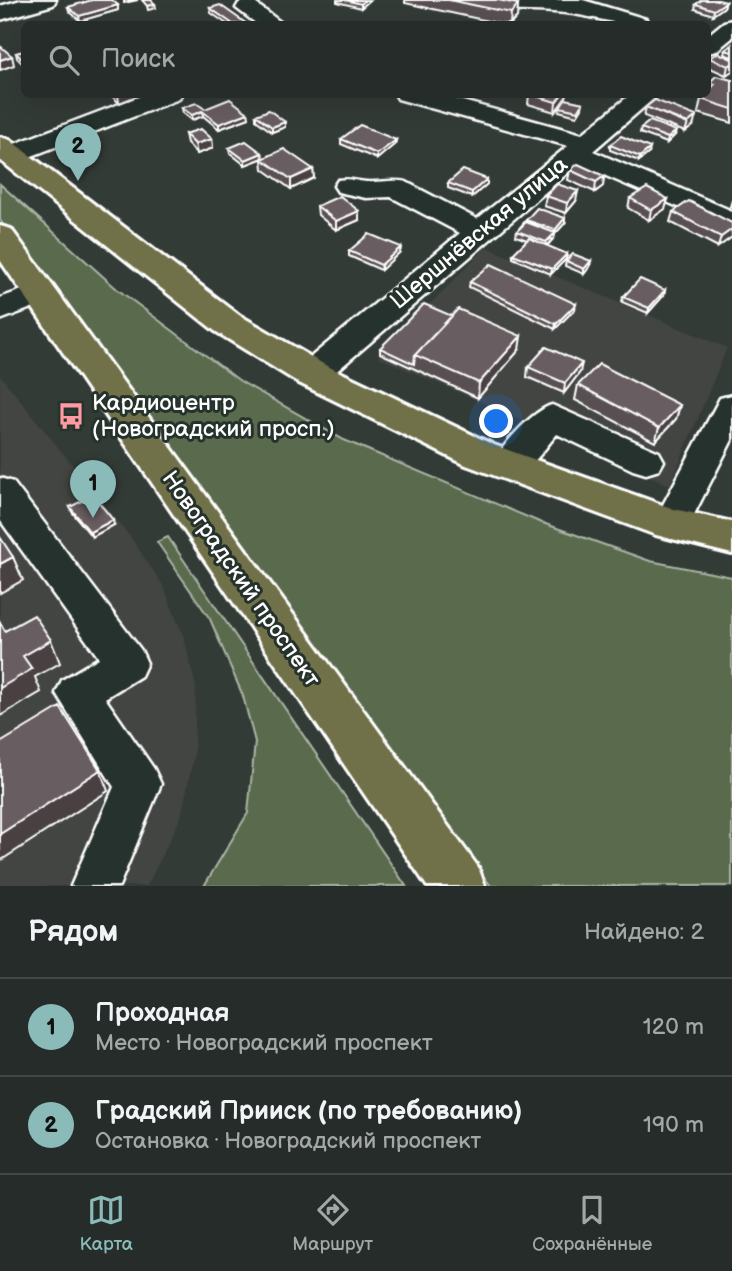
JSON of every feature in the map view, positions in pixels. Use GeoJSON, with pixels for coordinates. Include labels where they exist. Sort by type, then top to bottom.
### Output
{"type":"FeatureCollection","features":[{"type":"Feature","properties":{"kind":"main road"},"geometry":{"type":"LineString","coordinates":[[5,150],[227,323],[313,374],[480,455],[671,524],[732,538]]}},
{"type":"Feature","properties":{"kind":"main road","name":"Новоградский проспект"},"geometry":{"type":"LineString","coordinates":[[0,236],[459,886]]}},
{"type":"Feature","properties":{"kind":"street"},"geometry":{"type":"LineString","coordinates":[[0,13],[46,0]]}},
{"type":"Feature","properties":{"kind":"street"},"geometry":{"type":"LineString","coordinates":[[472,0],[516,6],[574,4],[628,21]]}},
{"type":"Feature","properties":{"kind":"street"},"geometry":{"type":"LineString","coordinates":[[247,8],[267,21]]}},
{"type":"Feature","properties":{"kind":"street"},"geometry":{"type":"LineString","coordinates":[[711,43],[732,27]]}},
{"type":"Feature","properties":{"kind":"street"},"geometry":{"type":"LineString","coordinates":[[5,150],[158,98]]}},
{"type":"Feature","properties":{"kind":"street"},"geometry":{"type":"LineString","coordinates":[[420,98],[581,148],[732,221]]}},
{"type":"Feature","properties":{"kind":"street","name":"Шершнёвская улица"},"geometry":{"type":"LineString","coordinates":[[313,374],[479,232],[642,98]]}},
{"type":"Feature","properties":{"kind":"street"},"geometry":{"type":"LineString","coordinates":[[348,186],[366,190],[396,187],[479,232]]}},
{"type":"Feature","properties":{"kind":"street"},"geometry":{"type":"LineString","coordinates":[[0,310],[39,294]]}},
{"type":"Feature","properties":{"kind":"street"},"geometry":{"type":"LineString","coordinates":[[671,524],[732,407]]}},
{"type":"Feature","properties":{"kind":"street"},"geometry":{"type":"LineString","coordinates":[[509,465],[552,417],[646,461]]}},
{"type":"Feature","properties":{"kind":"street"},"geometry":{"type":"LineString","coordinates":[[0,492],[126,663],[77,693],[138,784],[95,886]]}},
{"type":"Feature","properties":{"kind":"shaded area"},"geometry":{"type":"Polygon","coordinates":[[[486,247],[727,348],[670,485],[378,357],[486,247]]]}},
{"type":"Feature","properties":{"kind":"shaded area"},"geometry":{"type":"Polygon","coordinates":[[[0,375],[131,538],[164,587],[184,638],[196,687],[194,755],[181,817],[147,886],[0,886],[0,375]]]}},
{"type":"Feature","properties":{"kind":"green space"},"geometry":{"type":"Polygon","coordinates":[[[0,184],[117,289],[240,381],[344,440],[537,521],[650,561],[732,577],[732,886],[491,886],[97,363],[0,220],[0,184]]]}},
{"type":"Feature","properties":{"kind":"green space"},"geometry":{"type":"Polygon","coordinates":[[[168,537],[406,886],[204,886],[248,813],[255,742],[243,696],[210,619],[157,542],[168,537]]]}},
{"type":"Feature","properties":{"kind":"building"},"geometry":{"type":"Polygon","coordinates":[[[92,0],[112,0],[118,5],[79,16],[68,7],[92,0]]]}},
{"type":"Feature","properties":{"kind":"building"},"geometry":{"type":"Polygon","coordinates":[[[142,0],[151,0],[155,4],[147,6],[142,0]]]}},
{"type":"Feature","properties":{"kind":"building"},"geometry":{"type":"Polygon","coordinates":[[[345,0],[365,0],[361,4],[345,0]]]}},
{"type":"Feature","properties":{"kind":"building"},"geometry":{"type":"Polygon","coordinates":[[[449,0],[498,0],[518,4],[511,13],[449,0]]]}},
{"type":"Feature","properties":{"kind":"building"},"geometry":{"type":"Polygon","coordinates":[[[702,0],[726,2],[714,10],[696,4],[702,0]]]}},
{"type":"Feature","properties":{"kind":"building"},"geometry":{"type":"Polygon","coordinates":[[[220,5],[243,21],[229,21],[210,8],[220,5]]]}},
{"type":"Feature","properties":{"kind":"building"},"geometry":{"type":"Polygon","coordinates":[[[0,46],[12,56],[0,60],[0,46]]]}},
{"type":"Feature","properties":{"kind":"building"},"geometry":{"type":"Polygon","coordinates":[[[718,53],[732,59],[732,64],[728,66],[711,57],[718,53]]]}},
{"type":"Feature","properties":{"kind":"building"},"geometry":{"type":"Polygon","coordinates":[[[716,76],[732,80],[732,109],[701,99],[711,98],[711,89],[715,84],[711,81],[716,76]]]}},
{"type":"Feature","properties":{"kind":"building"},"geometry":{"type":"Polygon","coordinates":[[[542,98],[559,98],[556,102],[542,98]]]}},
{"type":"Feature","properties":{"kind":"building"},"geometry":{"type":"Polygon","coordinates":[[[230,99],[248,113],[219,124],[202,111],[192,115],[182,108],[196,103],[205,109],[230,99]]]}},
{"type":"Feature","properties":{"kind":"building"},"geometry":{"type":"Polygon","coordinates":[[[565,99],[583,103],[578,111],[560,107],[565,99]]]}},
{"type":"Feature","properties":{"kind":"building"},"geometry":{"type":"Polygon","coordinates":[[[655,100],[696,116],[688,123],[646,107],[655,100]]]}},
{"type":"Feature","properties":{"kind":"building"},"geometry":{"type":"Polygon","coordinates":[[[269,110],[285,122],[272,127],[256,115],[269,110]]]}},
{"type":"Feature","properties":{"kind":"building"},"geometry":{"type":"Polygon","coordinates":[[[650,121],[676,131],[668,138],[641,128],[650,121]]]}},
{"type":"Feature","properties":{"kind":"building"},"geometry":{"type":"Polygon","coordinates":[[[360,125],[396,140],[377,154],[341,139],[360,125]]]}},
{"type":"Feature","properties":{"kind":"building"},"geometry":{"type":"Polygon","coordinates":[[[201,129],[212,139],[195,144],[185,134],[201,129]]]}},
{"type":"Feature","properties":{"kind":"building"},"geometry":{"type":"Polygon","coordinates":[[[621,136],[650,148],[640,157],[610,145],[621,136]]]}},
{"type":"Feature","properties":{"kind":"building"},"geometry":{"type":"Polygon","coordinates":[[[246,141],[262,153],[245,160],[229,148],[246,141]]]}},
{"type":"Feature","properties":{"kind":"building"},"geometry":{"type":"Polygon","coordinates":[[[284,149],[313,169],[291,179],[262,159],[284,149]]]}},
{"type":"Feature","properties":{"kind":"building"},"geometry":{"type":"Polygon","coordinates":[[[578,164],[604,176],[596,182],[570,170],[578,164]]]}},
{"type":"Feature","properties":{"kind":"building"},"geometry":{"type":"Polygon","coordinates":[[[463,170],[487,179],[472,192],[448,183],[463,170]]]}},
{"type":"Feature","properties":{"kind":"building"},"geometry":{"type":"Polygon","coordinates":[[[557,184],[578,191],[567,203],[546,196],[557,184]]]}},
{"type":"Feature","properties":{"kind":"building"},"geometry":{"type":"Polygon","coordinates":[[[647,188],[668,199],[651,210],[630,198],[647,188]]]}},
{"type":"Feature","properties":{"kind":"building"},"geometry":{"type":"Polygon","coordinates":[[[340,196],[359,211],[336,221],[317,206],[340,196]]]}},
{"type":"Feature","properties":{"kind":"building"},"geometry":{"type":"Polygon","coordinates":[[[689,201],[732,223],[732,229],[721,237],[673,212],[689,201]]]}},
{"type":"Feature","properties":{"kind":"building"},"geometry":{"type":"Polygon","coordinates":[[[537,208],[565,218],[555,230],[526,220],[537,208]]]}},
{"type":"Feature","properties":{"kind":"building"},"geometry":{"type":"Polygon","coordinates":[[[526,222],[555,233],[546,242],[517,231],[526,222]]]}},
{"type":"Feature","properties":{"kind":"building"},"geometry":{"type":"Polygon","coordinates":[[[369,234],[401,247],[381,265],[349,251],[369,234]]]}},
{"type":"Feature","properties":{"kind":"building"},"geometry":{"type":"Polygon","coordinates":[[[529,238],[567,254],[552,269],[513,254],[529,238]]]}},
{"type":"Feature","properties":{"kind":"building"},"geometry":{"type":"Polygon","coordinates":[[[573,254],[591,261],[584,269],[566,261],[573,254]]]}},
{"type":"Feature","properties":{"kind":"building"},"geometry":{"type":"Polygon","coordinates":[[[491,264],[576,304],[556,324],[470,282],[491,264]]]}},
{"type":"Feature","properties":{"kind":"building"},"geometry":{"type":"Polygon","coordinates":[[[640,279],[665,290],[649,308],[623,297],[640,279]]]}},
{"type":"Feature","properties":{"kind":"building"},"geometry":{"type":"Polygon","coordinates":[[[424,304],[452,316],[415,355],[414,364],[380,348],[424,304]]]}},
{"type":"Feature","properties":{"kind":"building"},"geometry":{"type":"Polygon","coordinates":[[[458,309],[521,336],[479,383],[415,355],[458,309]]]}},
{"type":"Feature","properties":{"kind":"building"},"geometry":{"type":"Polygon","coordinates":[[[546,347],[582,363],[565,383],[528,367],[546,347]]]}},
{"type":"Feature","properties":{"kind":"building"},"geometry":{"type":"Polygon","coordinates":[[[599,364],[680,405],[659,428],[578,385],[599,364]]]}},
{"type":"Feature","properties":{"kind":"building"},"geometry":{"type":"Polygon","coordinates":[[[93,495],[113,520],[90,532],[70,507],[93,495]]]}},
{"type":"Feature","properties":{"kind":"building"},"geometry":{"type":"Polygon","coordinates":[[[0,537],[13,557],[0,564],[0,537]]]}},
{"type":"Feature","properties":{"kind":"building"},"geometry":{"type":"Polygon","coordinates":[[[34,615],[51,640],[23,656],[32,669],[0,688],[0,622],[5,631],[34,615]]]}},
{"type":"Feature","properties":{"kind":"building"},"geometry":{"type":"Polygon","coordinates":[[[60,707],[100,770],[0,834],[0,743],[60,707]]]}},
{"type":"Feature","properties":{"kind":"place","name":"Градский Прииск (по требованию)"},"geometry":{"type":"Point","coordinates":[78,181]}},
{"type":"Feature","properties":{"kind":"place","name":"Кардиоцентр (Новоградский просп.)"},"geometry":{"type":"Point","coordinates":[71,416]}},
{"type":"Feature","properties":{"kind":"place","name":"Проходная"},"geometry":{"type":"Point","coordinates":[93,518]}}]}
